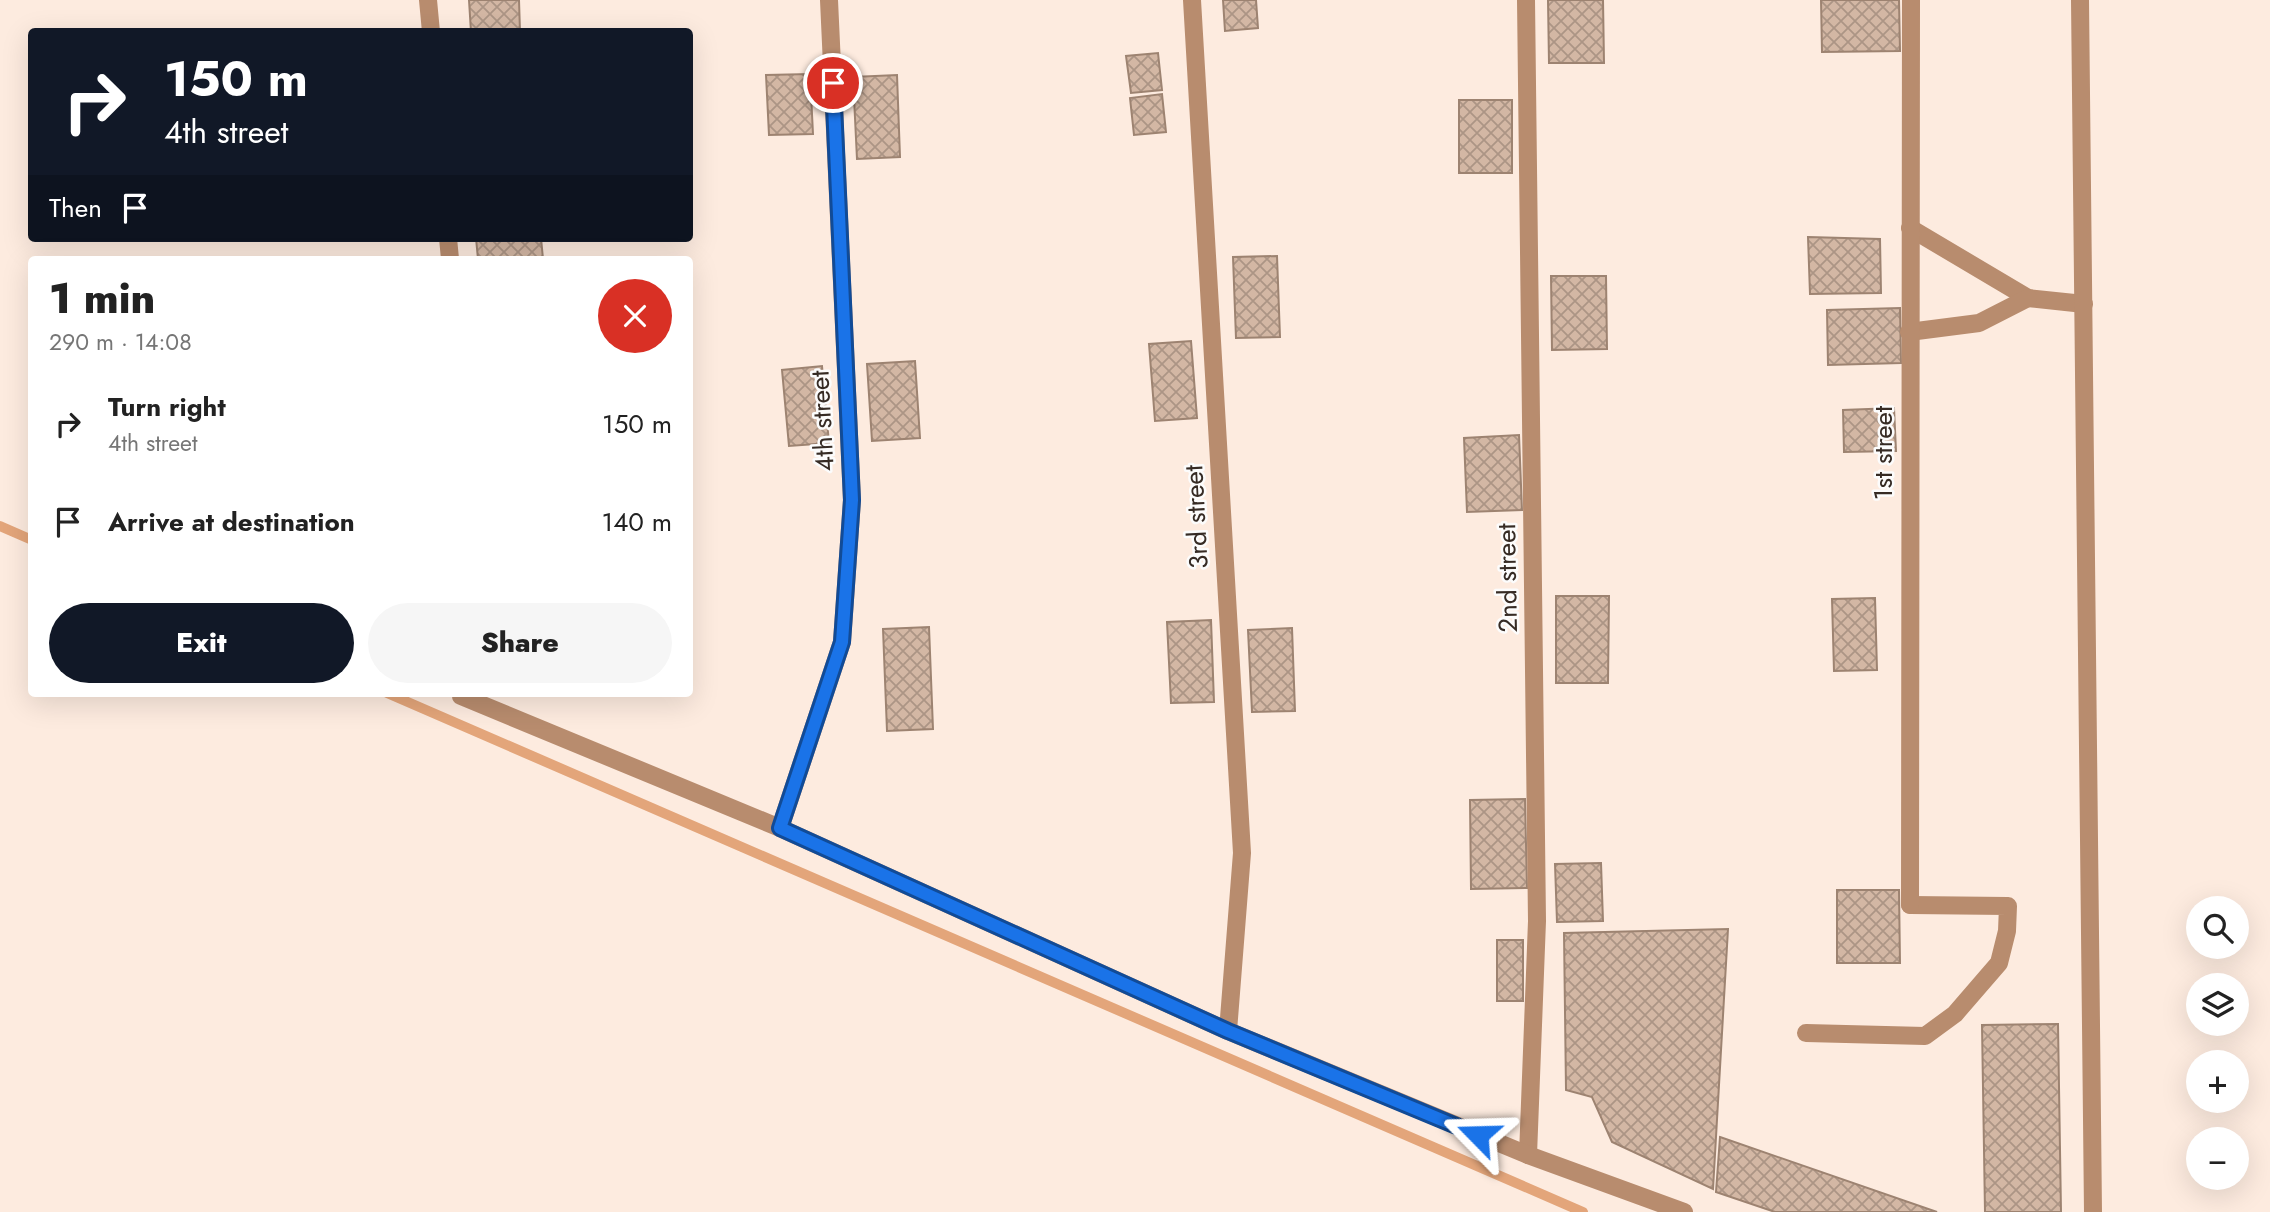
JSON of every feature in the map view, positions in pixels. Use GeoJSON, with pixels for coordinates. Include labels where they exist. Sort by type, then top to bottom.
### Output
{"type":"FeatureCollection","features":[{"type":"Feature","properties":{"kind":"street"},"geometry":{"type":"LineString","coordinates":[[428,0],[431,28]]}},
{"type":"Feature","properties":{"kind":"street","name":"4th street"},"geometry":{"type":"LineString","coordinates":[[780,828],[842,642],[852,500],[829,0]]}},
{"type":"Feature","properties":{"kind":"street","name":"3rd street"},"geometry":{"type":"LineString","coordinates":[[1192,0],[1242,853],[1228,1031]]}},
{"type":"Feature","properties":{"kind":"street","name":"2nd street"},"geometry":{"type":"LineString","coordinates":[[1526,0],[1537,921],[1528,1155]]}},
{"type":"Feature","properties":{"kind":"street","name":"1st street"},"geometry":{"type":"LineString","coordinates":[[1807,1033],[1925,1036],[1955,1014],[1999,963],[2007,931],[2008,906],[1910,905],[1911,0]]}},
{"type":"Feature","properties":{"kind":"street"},"geometry":{"type":"LineString","coordinates":[[2080,0],[2093,1212]]}},
{"type":"Feature","properties":{"kind":"street"},"geometry":{"type":"LineString","coordinates":[[1910,228],[2028,298],[2084,304]]}},
{"type":"Feature","properties":{"kind":"street"},"geometry":{"type":"LineString","coordinates":[[1909,332],[1979,323],[2028,298]]}},
{"type":"Feature","properties":{"kind":"street"},"geometry":{"type":"LineString","coordinates":[[468,697],[780,828],[1228,1031],[1528,1155],[1684,1212]]}},
{"type":"Feature","properties":{"kind":"building"},"geometry":{"type":"Polygon","coordinates":[[[469,0],[519,0],[520,28],[471,28],[469,0]]]}},
{"type":"Feature","properties":{"kind":"building"},"geometry":{"type":"Polygon","coordinates":[[[1223,0],[1256,0],[1258,28],[1225,31],[1223,0]]]}},
{"type":"Feature","properties":{"kind":"building"},"geometry":{"type":"Polygon","coordinates":[[[1548,0],[1603,0],[1604,63],[1549,63],[1548,0]]]}},
{"type":"Feature","properties":{"kind":"building"},"geometry":{"type":"Polygon","coordinates":[[[1821,0],[1899,0],[1900,51],[1822,52],[1821,0]]]}},
{"type":"Feature","properties":{"kind":"building"},"geometry":{"type":"Polygon","coordinates":[[[1158,53],[1162,90],[1131,93],[1126,56],[1158,53]]]}},
{"type":"Feature","properties":{"kind":"building"},"geometry":{"type":"Polygon","coordinates":[[[810,74],[813,134],[769,135],[766,75],[810,74]]]}},
{"type":"Feature","properties":{"kind":"building"},"geometry":{"type":"Polygon","coordinates":[[[897,75],[900,157],[857,159],[853,77],[897,75]]]}},
{"type":"Feature","properties":{"kind":"building"},"geometry":{"type":"Polygon","coordinates":[[[1162,94],[1166,132],[1134,135],[1130,98],[1162,94]]]}},
{"type":"Feature","properties":{"kind":"building"},"geometry":{"type":"Polygon","coordinates":[[[1459,100],[1512,100],[1512,173],[1459,173],[1459,100]]]}},
{"type":"Feature","properties":{"kind":"building"},"geometry":{"type":"Polygon","coordinates":[[[1808,237],[1880,239],[1881,293],[1810,294],[1808,237]]]}},
{"type":"Feature","properties":{"kind":"building"},"geometry":{"type":"Polygon","coordinates":[[[476,242],[541,242],[543,256],[478,256],[476,242]]]}},
{"type":"Feature","properties":{"kind":"building"},"geometry":{"type":"Polygon","coordinates":[[[1277,256],[1280,337],[1236,338],[1233,257],[1277,256]]]}},
{"type":"Feature","properties":{"kind":"building"},"geometry":{"type":"Polygon","coordinates":[[[1551,276],[1606,276],[1607,349],[1552,350],[1551,276]]]}},
{"type":"Feature","properties":{"kind":"building"},"geometry":{"type":"Polygon","coordinates":[[[1900,308],[1901,363],[1828,365],[1827,310],[1900,308]]]}},
{"type":"Feature","properties":{"kind":"building"},"geometry":{"type":"Polygon","coordinates":[[[1191,341],[1197,418],[1155,421],[1149,344],[1191,341]]]}},
{"type":"Feature","properties":{"kind":"building"},"geometry":{"type":"Polygon","coordinates":[[[915,361],[920,438],[872,441],[867,364],[915,361]]]}},
{"type":"Feature","properties":{"kind":"building"},"geometry":{"type":"Polygon","coordinates":[[[822,366],[829,443],[789,446],[782,370],[822,366]]]}},
{"type":"Feature","properties":{"kind":"building"},"geometry":{"type":"Polygon","coordinates":[[[1894,408],[1896,451],[1844,452],[1843,410],[1894,408]]]}},
{"type":"Feature","properties":{"kind":"building"},"geometry":{"type":"Polygon","coordinates":[[[1519,435],[1522,510],[1467,512],[1464,438],[1519,435]]]}},
{"type":"Feature","properties":{"kind":"building"},"geometry":{"type":"Polygon","coordinates":[[[1556,596],[1609,596],[1608,683],[1556,683],[1556,596]]]}},
{"type":"Feature","properties":{"kind":"building"},"geometry":{"type":"Polygon","coordinates":[[[1875,598],[1877,670],[1834,671],[1832,599],[1875,598]]]}},
{"type":"Feature","properties":{"kind":"building"},"geometry":{"type":"Polygon","coordinates":[[[1211,620],[1214,702],[1171,703],[1167,622],[1211,620]]]}},
{"type":"Feature","properties":{"kind":"building"},"geometry":{"type":"Polygon","coordinates":[[[929,627],[933,729],[887,731],[883,629],[929,627]]]}},
{"type":"Feature","properties":{"kind":"building"},"geometry":{"type":"Polygon","coordinates":[[[1292,628],[1295,711],[1252,712],[1248,630],[1292,628]]]}},
{"type":"Feature","properties":{"kind":"building"},"geometry":{"type":"Polygon","coordinates":[[[1525,799],[1527,888],[1471,889],[1470,800],[1525,799]]]}},
{"type":"Feature","properties":{"kind":"building"},"geometry":{"type":"Polygon","coordinates":[[[1601,863],[1603,921],[1557,922],[1555,864],[1601,863]]]}},
{"type":"Feature","properties":{"kind":"building"},"geometry":{"type":"Polygon","coordinates":[[[1837,890],[1899,890],[1900,963],[1837,963],[1837,890]]]}},
{"type":"Feature","properties":{"kind":"building"},"geometry":{"type":"Polygon","coordinates":[[[1728,929],[1713,1189],[1612,1142],[1592,1097],[1566,1090],[1564,933],[1728,929]]]}},
{"type":"Feature","properties":{"kind":"building"},"geometry":{"type":"Polygon","coordinates":[[[1497,940],[1523,940],[1523,1001],[1497,1001],[1497,940]]]}},
{"type":"Feature","properties":{"kind":"building"},"geometry":{"type":"Polygon","coordinates":[[[2058,1024],[2061,1212],[1985,1212],[1982,1025],[2058,1024]]]}},
{"type":"Feature","properties":{"kind":"building"},"geometry":{"type":"Polygon","coordinates":[[[1720,1137],[1937,1212],[1775,1212],[1716,1192],[1720,1137]]]}},
{"type":"Feature","properties":{"kind":"waterway"},"geometry":{"type":"LineString","coordinates":[[0,526],[28,538]]}},
{"type":"Feature","properties":{"kind":"waterway"},"geometry":{"type":"LineString","coordinates":[[396,697],[1583,1212]]}},
{"type":"Feature","properties":{"kind":"route"},"geometry":{"type":"LineString","coordinates":[[833,83],[852,500],[842,642],[780,828],[1228,1031],[1478,1135]]}}]}
